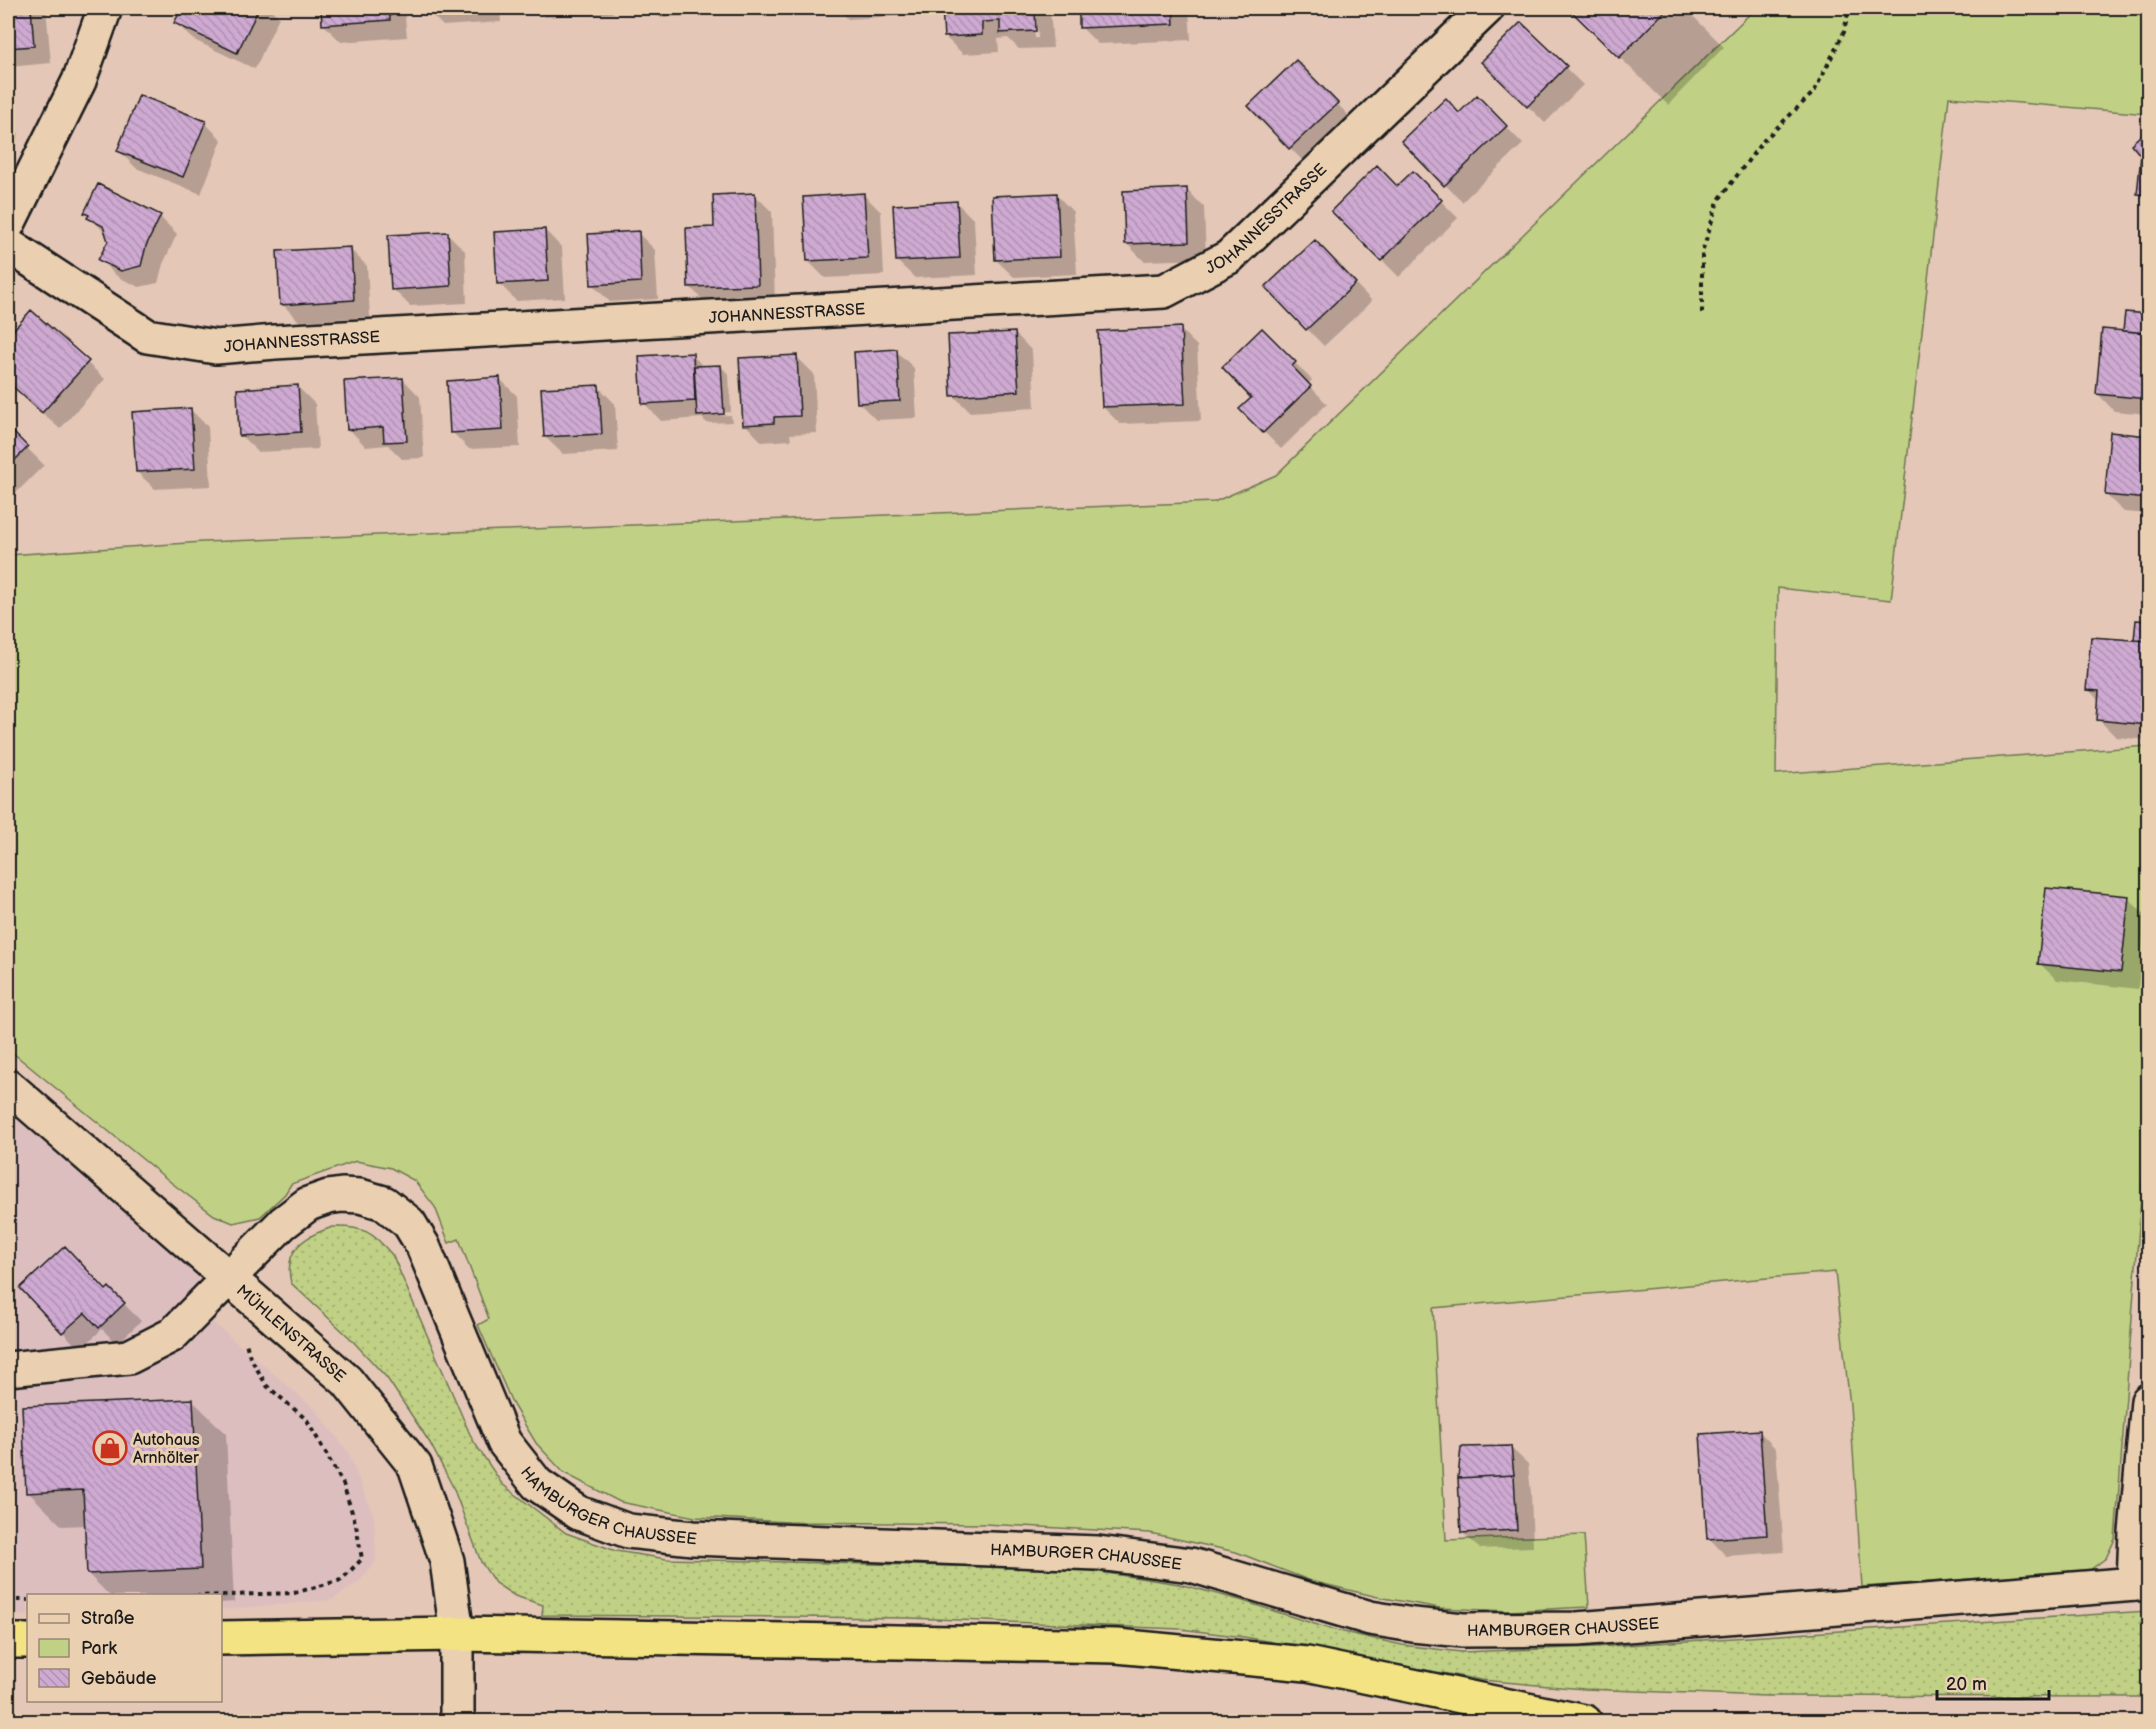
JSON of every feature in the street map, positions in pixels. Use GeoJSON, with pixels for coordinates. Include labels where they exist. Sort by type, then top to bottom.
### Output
{"type":"FeatureCollection","features":[{"type":"Feature","properties":{"kind":"highway"},"geometry":{"type":"LineString","coordinates":[[222,1638],[457,1645],[1117,1646],[1307,1664],[1585,1722]]}},
{"type":"Feature","properties":{"kind":"highway"},"geometry":{"type":"LineString","coordinates":[[8,1641],[27,1641]]}},
{"type":"Feature","properties":{"kind":"street"},"geometry":{"type":"LineString","coordinates":[[8,224],[79,81],[105,8]]}},
{"type":"Feature","properties":{"kind":"street","name":"JOHANNESSTRASSE"},"geometry":{"type":"LineString","coordinates":[[8,245],[147,336],[216,347],[287,341],[1164,291],[1229,256],[1487,8]]}},
{"type":"Feature","properties":{"kind":"street","name":"MÜHLENSTRASSE"},"geometry":{"type":"LineString","coordinates":[[8,1086],[347,1381],[415,1466],[447,1561],[457,1645],[457,1722]]}},
{"type":"Feature","properties":{"kind":"street","name":"HAMBURGER CHAUSSEE"},"geometry":{"type":"LineString","coordinates":[[8,1369],[129,1357],[172,1335],[283,1223],[308,1204],[328,1197],[360,1196],[384,1203],[409,1223],[423,1246],[504,1442],[537,1484],[579,1513],[628,1531],[693,1538],[1098,1553],[1191,1565],[1370,1617],[1413,1625],[1463,1630],[1577,1629],[2141,1583]]}},
{"type":"Feature","properties":{"kind":"street"},"geometry":{"type":"LineString","coordinates":[[2141,1583],[2136,1532],[2148,1401]]}},
{"type":"Feature","properties":{"kind":"path"},"geometry":{"type":"LineString","coordinates":[[1702,313],[1702,253],[1718,201],[1762,142],[1814,92],[1844,32],[1849,8]]}},
{"type":"Feature","properties":{"kind":"path"},"geometry":{"type":"LineString","coordinates":[[222,1595],[294,1593],[341,1580],[362,1559],[356,1525],[343,1484],[308,1420],[267,1386],[250,1357],[244,1335]]}},
{"type":"Feature","properties":{"kind":"path"},"geometry":{"type":"LineString","coordinates":[[8,1600],[27,1600]]}},
{"type":"Feature","properties":{"kind":"shaded area"},"geometry":{"type":"Polygon","coordinates":[[[8,1099],[228,1286],[203,1314],[315,1409],[348,1452],[374,1517],[376,1561],[359,1582],[332,1600],[222,1609],[222,1594],[27,1594],[27,1615],[8,1616],[8,1099]]]}},
{"type":"Feature","properties":{"kind":"green space"},"geometry":{"type":"Polygon","coordinates":[[[1756,8],[2148,8],[2148,114],[1949,97],[1891,600],[1778,588],[1776,774],[2148,746],[2148,1109],[2115,1539],[2106,1558],[2090,1570],[1862,1587],[1850,1405],[1835,1272],[1433,1308],[1446,1540],[1584,1535],[1589,1607],[1509,1611],[1440,1608],[1378,1597],[1311,1581],[1236,1552],[1150,1533],[985,1524],[789,1522],[695,1517],[620,1502],[564,1473],[536,1443],[513,1405],[478,1325],[489,1319],[459,1239],[449,1243],[435,1207],[415,1181],[391,1168],[356,1161],[291,1184],[285,1194],[260,1217],[233,1223],[214,1215],[173,1184],[8,1049],[8,555],[203,542],[1214,502],[1276,475],[1756,8]]]}},
{"type":"Feature","properties":{"kind":"green space"},"geometry":{"type":"Polygon","coordinates":[[[333,1227],[360,1229],[367,1232],[380,1241],[393,1256],[472,1439],[502,1484],[566,1533],[616,1551],[667,1559],[1080,1569],[1179,1584],[1240,1600],[1330,1629],[1402,1645],[1461,1652],[1595,1647],[2148,1611],[2148,1697],[1766,1696],[1584,1689],[1481,1680],[1244,1637],[1180,1629],[910,1618],[542,1615],[543,1605],[515,1596],[495,1583],[481,1562],[453,1487],[430,1443],[387,1378],[349,1337],[291,1283],[290,1262],[298,1246],[313,1235],[333,1227]]]}},
{"type":"Feature","properties":{"kind":"building"},"geometry":{"type":"Polygon","coordinates":[[[8,8],[31,8],[34,46],[8,48],[8,8]]]}},
{"type":"Feature","properties":{"kind":"building"},"geometry":{"type":"Polygon","coordinates":[[[182,8],[259,8],[237,53],[174,23],[182,8]]]}},
{"type":"Feature","properties":{"kind":"building"},"geometry":{"type":"Polygon","coordinates":[[[321,8],[389,8],[390,20],[322,25],[321,8]]]}},
{"type":"Feature","properties":{"kind":"building"},"geometry":{"type":"Polygon","coordinates":[[[942,8],[1035,8],[1036,31],[1000,33],[1000,21],[982,22],[982,35],[944,37],[942,8]]]}},
{"type":"Feature","properties":{"kind":"building"},"geometry":{"type":"Polygon","coordinates":[[[1079,8],[1173,8],[1174,24],[1079,28],[1079,8]]]}},
{"type":"Feature","properties":{"kind":"building"},"geometry":{"type":"Polygon","coordinates":[[[1568,8],[1668,8],[1619,58],[1568,8]]]}},
{"type":"Feature","properties":{"kind":"building"},"geometry":{"type":"Polygon","coordinates":[[[1521,22],[1567,66],[1527,107],[1481,62],[1521,22]]]}},
{"type":"Feature","properties":{"kind":"building"},"geometry":{"type":"Polygon","coordinates":[[[1296,60],[1338,103],[1289,149],[1248,106],[1296,60]]]}},
{"type":"Feature","properties":{"kind":"building"},"geometry":{"type":"Polygon","coordinates":[[[139,95],[206,121],[183,177],[117,151],[139,95]]]}},
{"type":"Feature","properties":{"kind":"building"},"geometry":{"type":"Polygon","coordinates":[[[1477,95],[1507,126],[1444,186],[1401,141],[1446,98],[1459,113],[1477,95]]]}},
{"type":"Feature","properties":{"kind":"building"},"geometry":{"type":"Polygon","coordinates":[[[2148,129],[2148,195],[2137,194],[2141,156],[2131,144],[2148,129]]]}},
{"type":"Feature","properties":{"kind":"building"},"geometry":{"type":"Polygon","coordinates":[[[1377,165],[1397,186],[1413,171],[1442,200],[1381,261],[1331,211],[1377,165]]]}},
{"type":"Feature","properties":{"kind":"building"},"geometry":{"type":"Polygon","coordinates":[[[98,184],[161,215],[146,246],[141,266],[121,271],[98,260],[108,241],[103,226],[87,218],[89,215],[84,213],[98,184]]]}},
{"type":"Feature","properties":{"kind":"building"},"geometry":{"type":"Polygon","coordinates":[[[1187,188],[1189,242],[1125,244],[1123,191],[1187,188]]]}},
{"type":"Feature","properties":{"kind":"building"},"geometry":{"type":"Polygon","coordinates":[[[755,193],[758,285],[688,287],[686,228],[714,227],[713,195],[755,193]]]}},
{"type":"Feature","properties":{"kind":"building"},"geometry":{"type":"Polygon","coordinates":[[[864,193],[868,258],[807,261],[803,197],[864,193]]]}},
{"type":"Feature","properties":{"kind":"building"},"geometry":{"type":"Polygon","coordinates":[[[1057,193],[1060,257],[995,260],[992,196],[1057,193]]]}},
{"type":"Feature","properties":{"kind":"building"},"geometry":{"type":"Polygon","coordinates":[[[957,201],[960,258],[896,261],[893,205],[957,201]]]}},
{"type":"Feature","properties":{"kind":"building"},"geometry":{"type":"Polygon","coordinates":[[[545,229],[548,281],[497,284],[494,232],[545,229]]]}},
{"type":"Feature","properties":{"kind":"building"},"geometry":{"type":"Polygon","coordinates":[[[639,231],[641,282],[591,285],[588,234],[639,231]]]}},
{"type":"Feature","properties":{"kind":"building"},"geometry":{"type":"Polygon","coordinates":[[[448,232],[451,286],[391,290],[388,235],[448,232]]]}},
{"type":"Feature","properties":{"kind":"building"},"geometry":{"type":"Polygon","coordinates":[[[1315,240],[1356,283],[1306,330],[1265,287],[1315,240]]]}},
{"type":"Feature","properties":{"kind":"building"},"geometry":{"type":"Polygon","coordinates":[[[351,247],[354,300],[280,305],[277,251],[351,247]]]}},
{"type":"Feature","properties":{"kind":"building"},"geometry":{"type":"Polygon","coordinates":[[[31,310],[89,361],[42,413],[8,382],[8,336],[31,310]]]}},
{"type":"Feature","properties":{"kind":"building"},"geometry":{"type":"Polygon","coordinates":[[[2125,312],[2148,314],[2148,333],[2123,331],[2125,312]]]}},
{"type":"Feature","properties":{"kind":"building"},"geometry":{"type":"Polygon","coordinates":[[[1181,327],[1185,404],[1102,407],[1098,331],[1181,327]]]}},
{"type":"Feature","properties":{"kind":"building"},"geometry":{"type":"Polygon","coordinates":[[[1262,328],[1296,362],[1292,366],[1311,386],[1263,433],[1239,409],[1251,398],[1222,367],[1262,328]]]}},
{"type":"Feature","properties":{"kind":"building"},"geometry":{"type":"Polygon","coordinates":[[[2102,329],[2148,333],[2148,399],[2096,394],[2102,329]]]}},
{"type":"Feature","properties":{"kind":"building"},"geometry":{"type":"Polygon","coordinates":[[[1015,332],[1019,391],[951,396],[948,335],[1015,332]]]}},
{"type":"Feature","properties":{"kind":"building"},"geometry":{"type":"Polygon","coordinates":[[[897,349],[900,401],[857,403],[854,352],[897,349]]]}},
{"type":"Feature","properties":{"kind":"building"},"geometry":{"type":"Polygon","coordinates":[[[693,353],[695,401],[642,404],[639,356],[693,353]]]}},
{"type":"Feature","properties":{"kind":"building"},"geometry":{"type":"Polygon","coordinates":[[[797,355],[800,416],[774,417],[774,423],[743,425],[739,358],[797,355]]]}},
{"type":"Feature","properties":{"kind":"building"},"geometry":{"type":"Polygon","coordinates":[[[721,365],[724,414],[697,416],[694,366],[721,365]]]}},
{"type":"Feature","properties":{"kind":"building"},"geometry":{"type":"Polygon","coordinates":[[[500,377],[503,430],[450,433],[447,381],[500,377]]]}},
{"type":"Feature","properties":{"kind":"building"},"geometry":{"type":"Polygon","coordinates":[[[403,378],[407,441],[384,442],[383,427],[347,430],[344,381],[403,378]]]}},
{"type":"Feature","properties":{"kind":"building"},"geometry":{"type":"Polygon","coordinates":[[[298,385],[301,432],[239,436],[237,389],[298,385]]]}},
{"type":"Feature","properties":{"kind":"building"},"geometry":{"type":"Polygon","coordinates":[[[599,385],[602,434],[544,437],[541,388],[599,385]]]}},
{"type":"Feature","properties":{"kind":"building"},"geometry":{"type":"Polygon","coordinates":[[[191,408],[195,469],[136,472],[132,412],[191,408]]]}},
{"type":"Feature","properties":{"kind":"building"},"geometry":{"type":"Polygon","coordinates":[[[8,427],[28,447],[8,467],[8,427]]]}},
{"type":"Feature","properties":{"kind":"building"},"geometry":{"type":"Polygon","coordinates":[[[2110,432],[2148,436],[2148,499],[2105,495],[2110,432]]]}},
{"type":"Feature","properties":{"kind":"building"},"geometry":{"type":"Polygon","coordinates":[[[2136,620],[2148,621],[2148,641],[2134,640],[2136,620]]]}},
{"type":"Feature","properties":{"kind":"building"},"geometry":{"type":"Polygon","coordinates":[[[2091,637],[2148,641],[2148,725],[2097,720],[2099,691],[2086,690],[2091,637]]]}},
{"type":"Feature","properties":{"kind":"building"},"geometry":{"type":"Polygon","coordinates":[[[2046,888],[2129,896],[2121,972],[2038,964],[2046,888]]]}},
{"type":"Feature","properties":{"kind":"building"},"geometry":{"type":"Polygon","coordinates":[[[65,1246],[106,1290],[109,1287],[125,1303],[99,1328],[85,1313],[62,1333],[20,1288],[65,1246]]]}},
{"type":"Feature","properties":{"kind":"building","name":"Autohaus Arnhölter"},"geometry":{"type":"Polygon","coordinates":[[[193,1399],[201,1569],[87,1574],[83,1490],[26,1493],[22,1406],[193,1399]]]}},
{"type":"Feature","properties":{"kind":"building"},"geometry":{"type":"Polygon","coordinates":[[[1760,1430],[1767,1535],[1707,1539],[1700,1434],[1760,1430]]]}},
{"type":"Feature","properties":{"kind":"building"},"geometry":{"type":"Polygon","coordinates":[[[1511,1446],[1514,1475],[1458,1478],[1461,1447],[1511,1446]]]}},
{"type":"Feature","properties":{"kind":"building"},"geometry":{"type":"Polygon","coordinates":[[[1514,1475],[1517,1530],[1461,1533],[1458,1478],[1514,1475]]]}},
{"type":"Feature","properties":{"kind":"place","name":"Autohaus Arnhölter"},"geometry":{"type":"Point","coordinates":[110,1448]}}]}
